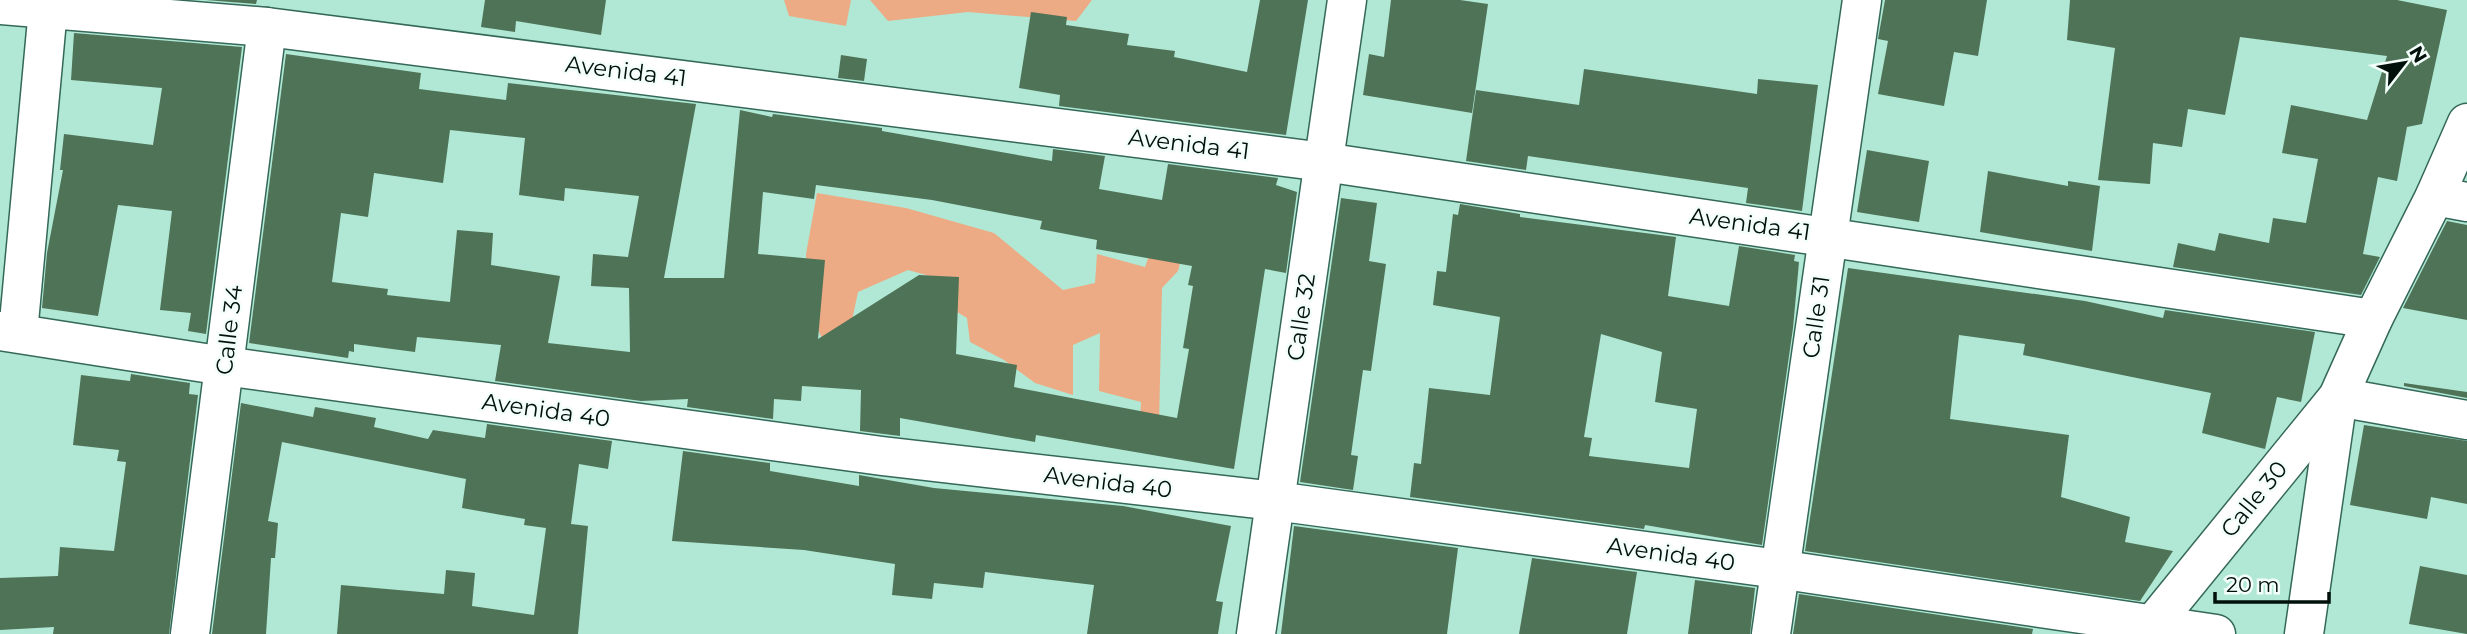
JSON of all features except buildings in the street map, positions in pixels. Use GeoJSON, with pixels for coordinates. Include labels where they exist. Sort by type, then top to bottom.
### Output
{"type":"FeatureCollection","features":[{"type":"Feature","properties":{"kind":"street","name":"Calle 32"},"geometry":{"type":"LineString","coordinates":[[1256,634],[1347,0]]}},
{"type":"Feature","properties":{"kind":"street","name":"Calle 31"},"geometry":{"type":"LineString","coordinates":[[1771,634],[1778,569],[1862,0]]}},
{"type":"Feature","properties":{"kind":"street","name":"Avenida 41"},"geometry":{"type":"LineString","coordinates":[[0,5],[267,27],[1324,162],[1828,235],[1944,257],[2373,319]]}},
{"type":"Feature","properties":{"kind":"street"},"geometry":{"type":"LineString","coordinates":[[9,332],[48,9]]}},
{"type":"Feature","properties":{"kind":"street","name":"Calle 34"},"geometry":{"type":"LineString","coordinates":[[190,634],[267,27]]}},
{"type":"Feature","properties":{"kind":"street","name":"Calle 30"},"geometry":{"type":"LineString","coordinates":[[2148,629],[2338,397],[2373,319],[2451,199],[2467,123]]}},
{"type":"Feature","properties":{"kind":"street","name":"Avenida 40"},"geometry":{"type":"LineString","coordinates":[[9,332],[224,366],[882,456],[1275,501],[1778,569],[2148,629],[2216,634]]}},
{"type":"Feature","properties":{"kind":"street"},"geometry":{"type":"LineString","coordinates":[[2338,397],[2467,420]]}},
{"type":"Feature","properties":{"kind":"street","name":"Calle 30"},"geometry":{"type":"LineString","coordinates":[[2304,634],[2338,397]]}},
{"type":"Feature","properties":{"kind":"shaded area"},"geometry":{"type":"Polygon","coordinates":[[[784,0],[851,0],[846,26],[789,16],[784,0]]]}},
{"type":"Feature","properties":{"kind":"shaded area"},"geometry":{"type":"Polygon","coordinates":[[[870,0],[1092,0],[1076,21],[968,12],[888,21],[870,0]]]}},
{"type":"Feature","properties":{"kind":"shaded area"},"geometry":{"type":"Polygon","coordinates":[[[817,193],[906,208],[994,233],[1063,290],[1095,283],[1097,254],[1145,267],[1157,233],[1187,236],[1178,271],[1162,288],[1159,426],[1140,422],[1141,402],[1099,391],[1100,333],[1073,345],[1073,395],[1035,383],[1004,360],[970,342],[967,318],[952,309],[948,281],[908,270],[858,292],[850,330],[826,347],[808,308],[806,254],[817,193]]]}}]}
